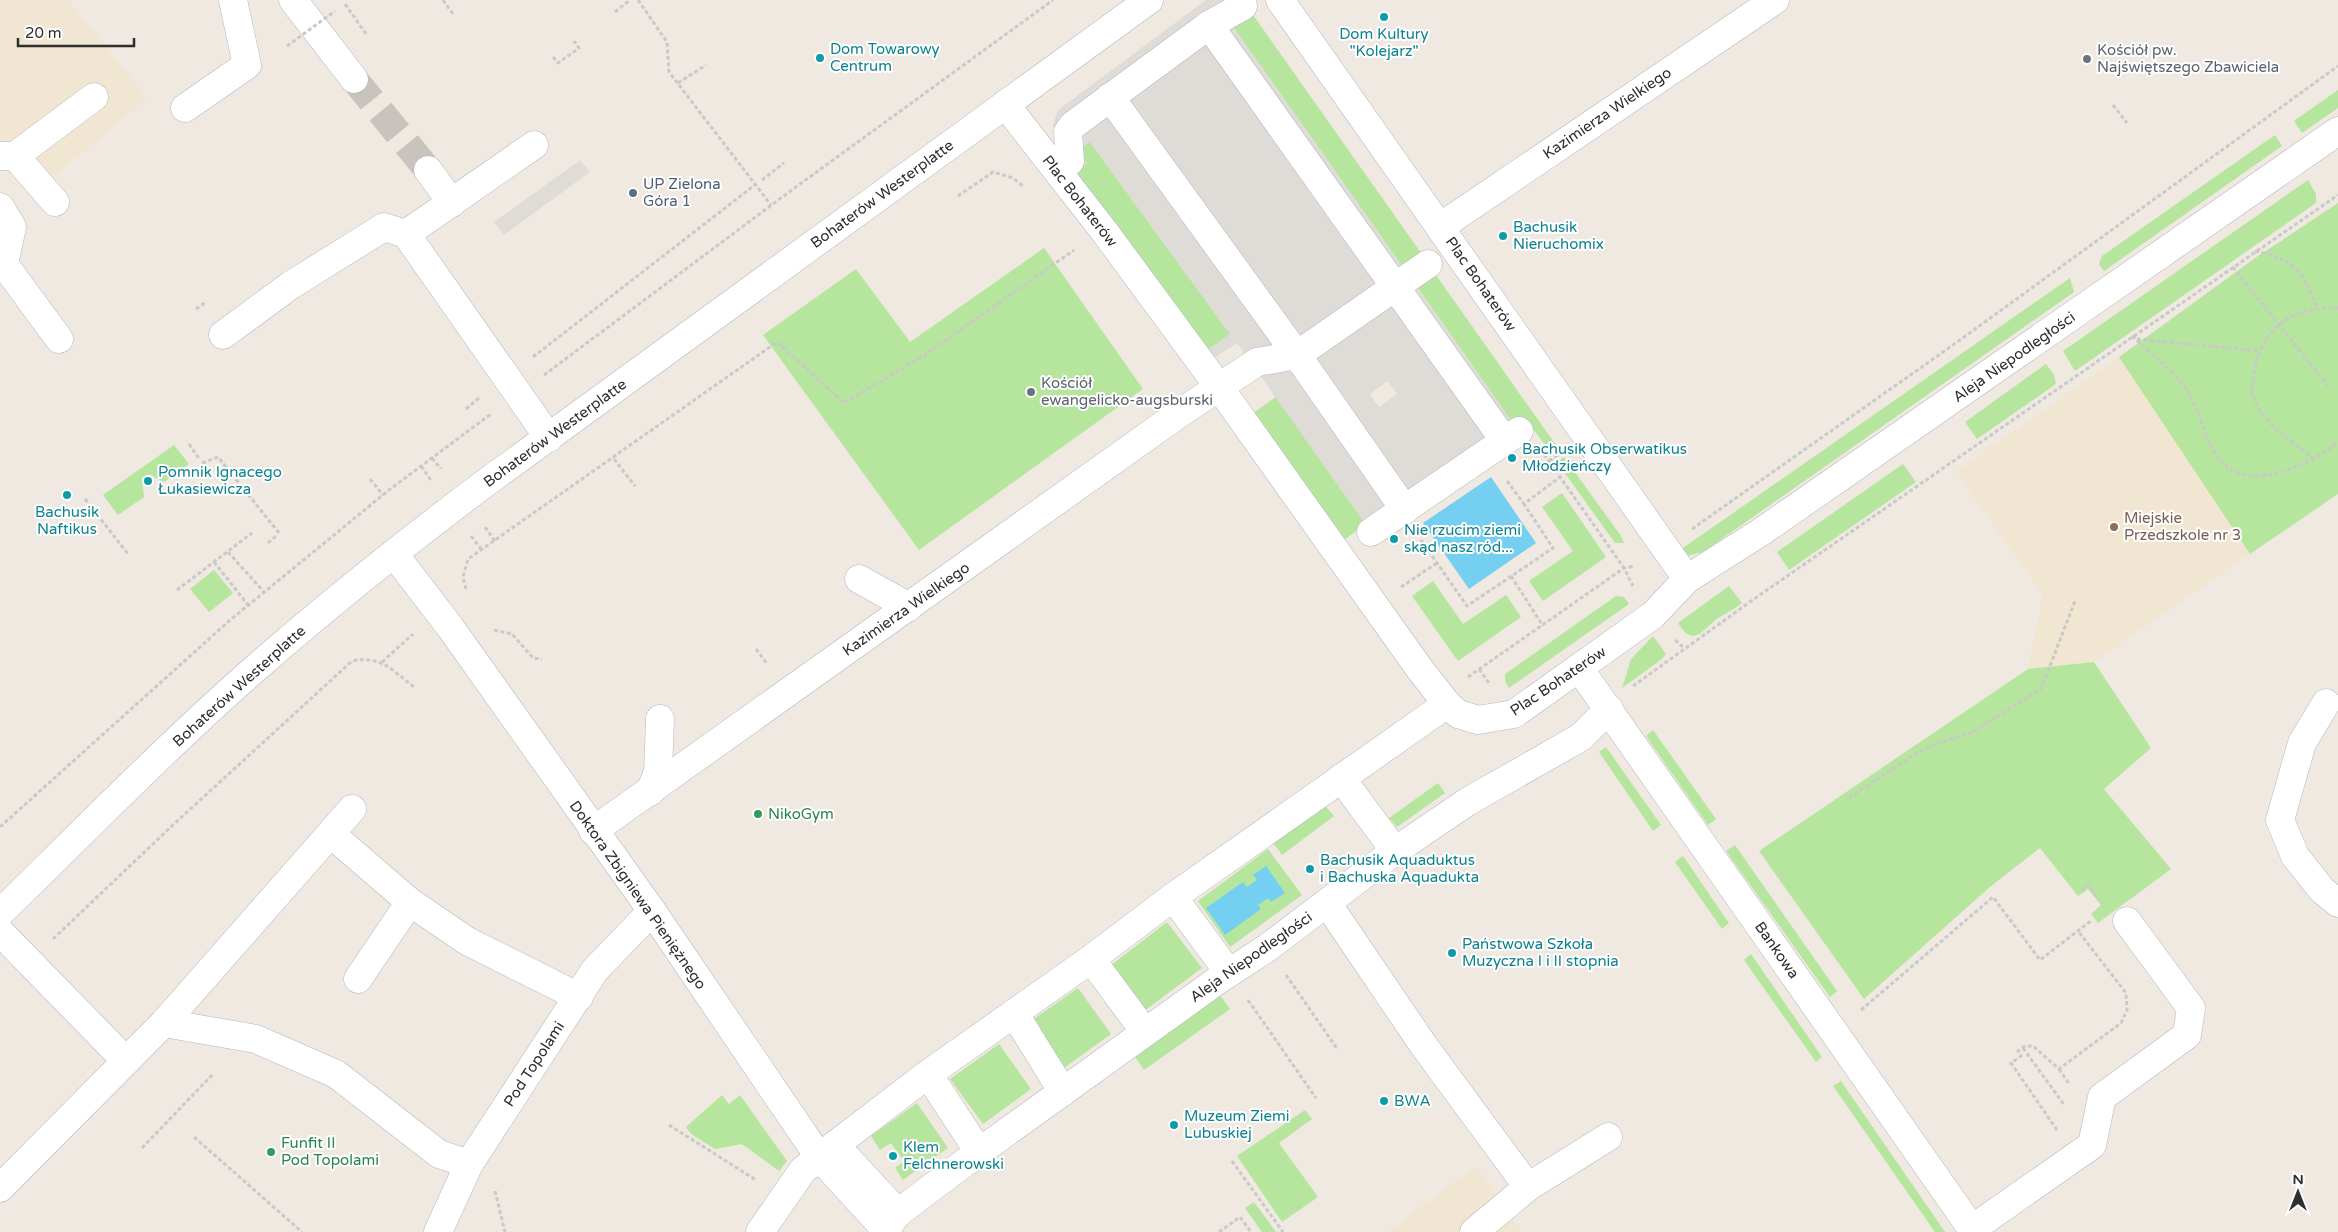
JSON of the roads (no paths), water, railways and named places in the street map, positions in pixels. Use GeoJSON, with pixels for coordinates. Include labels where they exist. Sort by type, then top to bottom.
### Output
{"type":"FeatureCollection","features":[{"type":"Feature","properties":{"kind":"street"},"geometry":{"type":"LineString","coordinates":[[186,108],[247,65],[233,0]]}},
{"type":"Feature","properties":{"kind":"street"},"geometry":{"type":"LineString","coordinates":[[293,0],[354,79]]}},
{"type":"Feature","properties":{"kind":"street","name":"Bohaterów Westerplatte"},"geometry":{"type":"LineString","coordinates":[[0,913],[159,758],[256,668],[394,554],[549,438],[1149,0]]}},
{"type":"Feature","properties":{"kind":"street","name":"Plac Bohaterów"},"geometry":{"type":"LineString","coordinates":[[1005,104],[1104,231],[1219,387],[1446,704],[1458,714],[1478,720],[1514,714],[1653,615],[1687,579],[1280,0]]}},
{"type":"Feature","properties":{"kind":"street","name":"Kazimierza Wielkiego"},"geometry":{"type":"LineString","coordinates":[[1440,227],[1775,0]]}},
{"type":"Feature","properties":{"kind":"street"},"geometry":{"type":"LineString","coordinates":[[1070,161],[1068,132],[1073,125],[1209,25],[1243,6]]}},
{"type":"Feature","properties":{"kind":"street"},"geometry":{"type":"LineString","coordinates":[[1209,25],[1396,287],[1512,435],[1372,532]]}},
{"type":"Feature","properties":{"kind":"street"},"geometry":{"type":"LineString","coordinates":[[55,202],[8,156],[94,97]]}},
{"type":"Feature","properties":{"kind":"street"},"geometry":{"type":"LineString","coordinates":[[1110,97],[1297,355],[1405,510]]}},
{"type":"Feature","properties":{"kind":"street","name":"Aleja Niepodległości"},"geometry":{"type":"LineString","coordinates":[[1687,579],[1762,532],[2338,131]]}},
{"type":"Feature","properties":{"kind":"street"},"geometry":{"type":"LineString","coordinates":[[406,234],[534,145]]}},
{"type":"Feature","properties":{"kind":"street"},"geometry":{"type":"LineString","coordinates":[[428,170],[452,203]]}},
{"type":"Feature","properties":{"kind":"street"},"geometry":{"type":"LineString","coordinates":[[0,207],[12,227],[4,264],[58,339]]}},
{"type":"Feature","properties":{"kind":"street"},"geometry":{"type":"LineString","coordinates":[[223,334],[291,286],[384,227],[406,234],[549,438]]}},
{"type":"Feature","properties":{"kind":"street"},"geometry":{"type":"LineString","coordinates":[[1297,355],[1428,264]]}},
{"type":"Feature","properties":{"kind":"street","name":"Kazimierza Wielkiego"},"geometry":{"type":"LineString","coordinates":[[593,831],[1219,387],[1257,362],[1297,355]]}},
{"type":"Feature","properties":{"kind":"street","name":"Doktora Zbigniewa Pieniężnego"},"geometry":{"type":"LineString","coordinates":[[394,554],[460,641],[593,831],[827,1151]]}},
{"type":"Feature","properties":{"kind":"street"},"geometry":{"type":"LineString","coordinates":[[858,579],[909,607]]}},
{"type":"Feature","properties":{"kind":"street","name":"Bankowa"},"geometry":{"type":"LineString","coordinates":[[1579,668],[1973,1231]]}},
{"type":"Feature","properties":{"kind":"street"},"geometry":{"type":"LineString","coordinates":[[2326,703],[2302,743],[2280,820],[2295,856],[2322,890],[2338,903]]}},
{"type":"Feature","properties":{"kind":"street"},"geometry":{"type":"LineString","coordinates":[[760,1232],[803,1170],[827,1151],[928,1074],[1173,897],[1446,704]]}},
{"type":"Feature","properties":{"kind":"street","name":"Aleja Niepodległości"},"geometry":{"type":"LineString","coordinates":[[827,1151],[889,1227],[979,1152],[1145,1032],[1267,948],[1395,851],[1467,802],[1581,737],[1609,709]]}},
{"type":"Feature","properties":{"kind":"street"},"geometry":{"type":"LineString","coordinates":[[650,792],[658,772],[660,719]]}},
{"type":"Feature","properties":{"kind":"street"},"geometry":{"type":"LineString","coordinates":[[1341,778],[1395,851]]}},
{"type":"Feature","properties":{"kind":"street"},"geometry":{"type":"LineString","coordinates":[[0,1188],[164,1023],[352,809]]}},
{"type":"Feature","properties":{"kind":"street"},"geometry":{"type":"LineString","coordinates":[[331,834],[410,902],[467,941],[579,997]]}},
{"type":"Feature","properties":{"kind":"street"},"geometry":{"type":"LineString","coordinates":[[1173,897],[1229,973]]}},
{"type":"Feature","properties":{"kind":"street"},"geometry":{"type":"LineString","coordinates":[[358,978],[410,902]]}},
{"type":"Feature","properties":{"kind":"street"},"geometry":{"type":"LineString","coordinates":[[1327,903],[1424,1046],[1528,1186]]}},
{"type":"Feature","properties":{"kind":"street","name":"Pod Topolami"},"geometry":{"type":"LineString","coordinates":[[438,1232],[469,1164],[596,970],[652,911]]}},
{"type":"Feature","properties":{"kind":"street"},"geometry":{"type":"LineString","coordinates":[[1973,1231],[2092,1144],[2102,1097],[2187,1035],[2191,1008],[2127,921]]}},
{"type":"Feature","properties":{"kind":"street"},"geometry":{"type":"LineString","coordinates":[[0,932],[126,1061]]}},
{"type":"Feature","properties":{"kind":"street"},"geometry":{"type":"LineString","coordinates":[[1091,958],[1145,1032]]}},
{"type":"Feature","properties":{"kind":"street"},"geometry":{"type":"LineString","coordinates":[[1014,1013],[1063,1092]]}},
{"type":"Feature","properties":{"kind":"street"},"geometry":{"type":"LineString","coordinates":[[164,1023],[256,1039],[336,1074],[439,1154],[469,1164]]}},
{"type":"Feature","properties":{"kind":"street"},"geometry":{"type":"LineString","coordinates":[[928,1074],[979,1152]]}},
{"type":"Feature","properties":{"kind":"street"},"geometry":{"type":"LineString","coordinates":[[1474,1232],[1528,1186],[1608,1137]]}},
{"type":"Feature","properties":{"kind":"water"},"geometry":{"type":"Polygon","coordinates":[[[1491,477],[1536,543],[1469,589],[1423,523],[1491,477]]]}},
{"type":"Feature","properties":{"kind":"water"},"geometry":{"type":"Polygon","coordinates":[[[1266,866],[1285,893],[1271,902],[1268,898],[1258,905],[1261,909],[1225,935],[1206,908],[1243,882],[1247,887],[1257,880],[1253,875],[1266,866]]]}},
{"type":"Feature","properties":{"kind":"tunnel"},"geometry":{"type":"LineString","coordinates":[[354,79],[428,170]]}},
{"type":"Feature","properties":{"kind":"place","name":"Dom Kultury \"Kolejarz\""},"geometry":{"type":"Point","coordinates":[1384,17]}},
{"type":"Feature","properties":{"kind":"place","name":"Dom Towarowy Centrum"},"geometry":{"type":"Point","coordinates":[820,58]}},
{"type":"Feature","properties":{"kind":"place","name":"Kościół pw. Najświętszego Zbawiciela"},"geometry":{"type":"Point","coordinates":[2087,59]}},
{"type":"Feature","properties":{"kind":"place","name":"UP Zielona Góra 1"},"geometry":{"type":"Point","coordinates":[633,193]}},
{"type":"Feature","properties":{"kind":"place","name":"Bachusik Nieruchomix"},"geometry":{"type":"Point","coordinates":[1503,236]}},
{"type":"Feature","properties":{"kind":"place","name":"Kościół ewangelicko-augsburski"},"geometry":{"type":"Point","coordinates":[1031,392]}},
{"type":"Feature","properties":{"kind":"place","name":"Bachusik Obserwatikus Młodzieńczy"},"geometry":{"type":"Point","coordinates":[1512,458]}},
{"type":"Feature","properties":{"kind":"place","name":"Pomnik Ignacego Łukasiewicza"},"geometry":{"type":"Point","coordinates":[148,481]}},
{"type":"Feature","properties":{"kind":"place","name":"Bachusik Naftikus"},"geometry":{"type":"Point","coordinates":[67,495]}},
{"type":"Feature","properties":{"kind":"place","name":"Miejskie Przedszkole nr 3"},"geometry":{"type":"Point","coordinates":[2114,527]}},
{"type":"Feature","properties":{"kind":"place","name":"Nie rzucim ziemi skąd nasz ród..."},"geometry":{"type":"Point","coordinates":[1394,539]}},
{"type":"Feature","properties":{"kind":"place","name":"NikoGym"},"geometry":{"type":"Point","coordinates":[758,814]}},
{"type":"Feature","properties":{"kind":"place","name":"Bachusik Aquaduktus i Bachuska Aquadukta"},"geometry":{"type":"Point","coordinates":[1310,869]}},
{"type":"Feature","properties":{"kind":"place","name":"Państwowa Szkoła Muzyczna I i II stopnia"},"geometry":{"type":"Point","coordinates":[1452,953]}},
{"type":"Feature","properties":{"kind":"place","name":"BWA"},"geometry":{"type":"Point","coordinates":[1384,1101]}},
{"type":"Feature","properties":{"kind":"place","name":"Muzeum Ziemi Lubuskiej"},"geometry":{"type":"Point","coordinates":[1174,1125]}},
{"type":"Feature","properties":{"kind":"place","name":"Funfit II Pod Topolami"},"geometry":{"type":"Point","coordinates":[271,1152]}},
{"type":"Feature","properties":{"kind":"place","name":"Klem Felchnerowski"},"geometry":{"type":"Point","coordinates":[893,1156]}}]}
